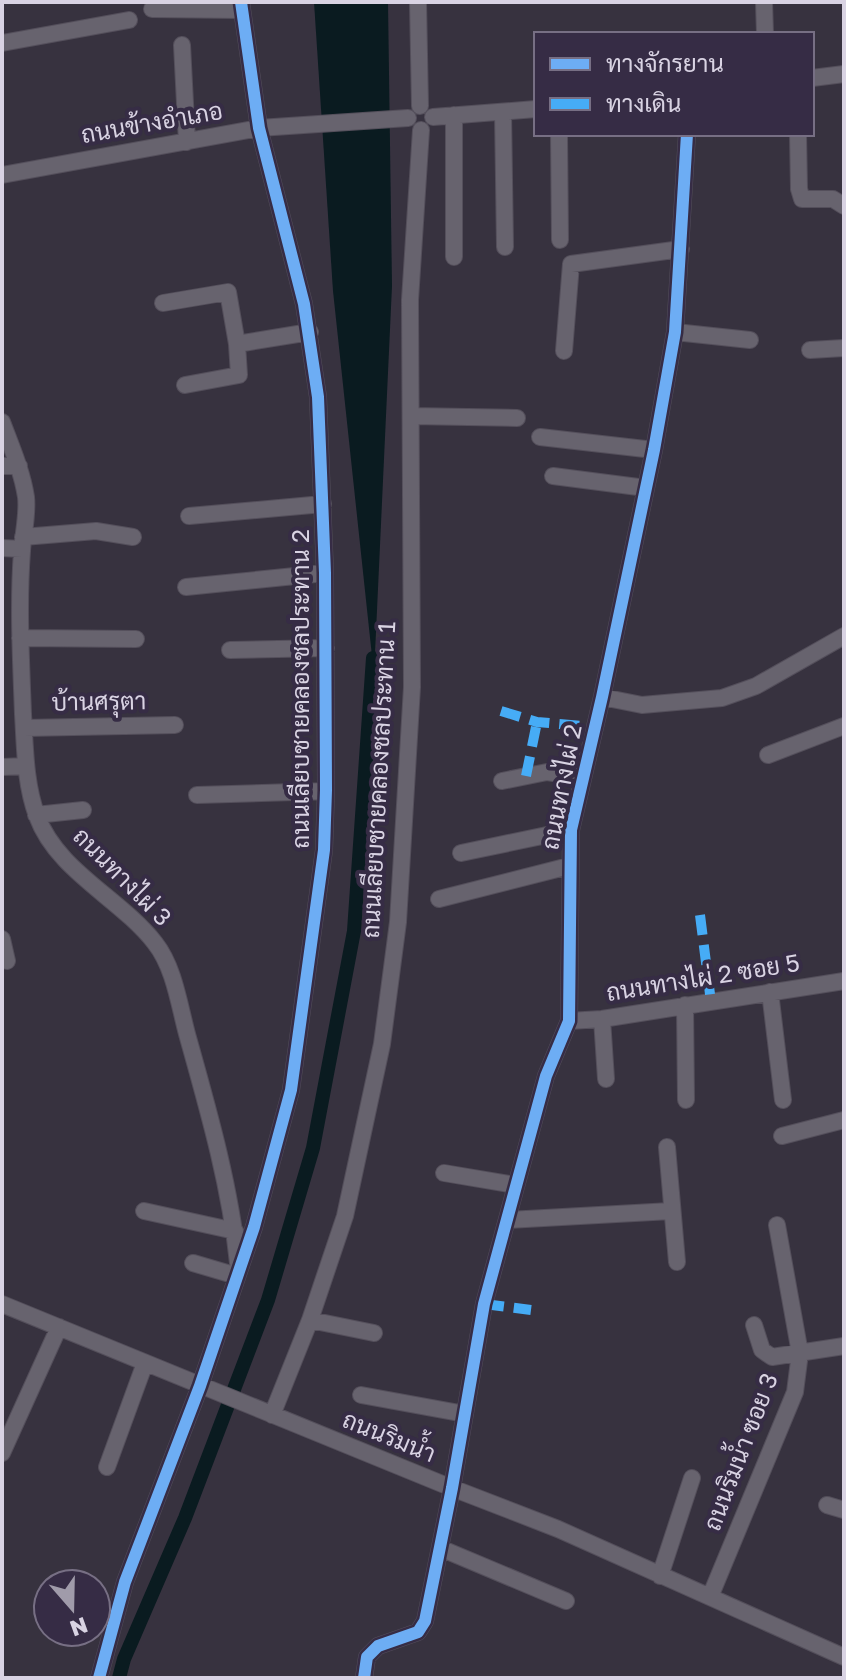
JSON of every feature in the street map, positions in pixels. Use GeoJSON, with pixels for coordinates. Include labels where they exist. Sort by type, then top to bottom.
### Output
{"type":"FeatureCollection","features":[{"type":"Feature","properties":{"kind":"street"},"geometry":{"type":"LineString","coordinates":[[418,2],[420,106]]}},
{"type":"Feature","properties":{"kind":"street"},"geometry":{"type":"LineString","coordinates":[[764,2],[765,32]]}},
{"type":"Feature","properties":{"kind":"street"},"geometry":{"type":"LineString","coordinates":[[152,9],[241,6]]}},
{"type":"Feature","properties":{"kind":"street","name":"ถนนเลียบชายคลองชลประทาน 2"},"geometry":{"type":"LineString","coordinates":[[99,1678],[125,1582],[203,1387],[254,1227],[291,1090],[324,850],[326,648],[318,397],[310,332],[241,6]]}},
{"type":"Feature","properties":{"kind":"street"},"geometry":{"type":"LineString","coordinates":[[2,43],[129,20]]}},
{"type":"Feature","properties":{"kind":"street"},"geometry":{"type":"LineString","coordinates":[[182,45],[187,142]]}},
{"type":"Feature","properties":{"kind":"street"},"geometry":{"type":"LineString","coordinates":[[814,78],[844,74]]}},
{"type":"Feature","properties":{"kind":"street"},"geometry":{"type":"LineString","coordinates":[[420,106],[429,109],[433,117],[430,126],[421,130],[403,119],[420,106]]}},
{"type":"Feature","properties":{"kind":"street"},"geometry":{"type":"LineString","coordinates":[[433,117],[534,109]]}},
{"type":"Feature","properties":{"kind":"street"},"geometry":{"type":"LineString","coordinates":[[503,112],[505,247]]}},
{"type":"Feature","properties":{"kind":"street"},"geometry":{"type":"LineString","coordinates":[[454,115],[454,257]]}},
{"type":"Feature","properties":{"kind":"street","name":"ถนนข้างอำเภอ"},"geometry":{"type":"LineString","coordinates":[[2,175],[267,128],[403,119]]}},
{"type":"Feature","properties":{"kind":"street","name":"ถนนเลียบชายคลองชลประทาน 1"},"geometry":{"type":"LineString","coordinates":[[271,1415],[310,1320],[345,1216],[382,1044],[398,922],[412,687],[410,300],[421,130]]}},
{"type":"Feature","properties":{"kind":"street"},"geometry":{"type":"LineString","coordinates":[[559,136],[560,240]]}},
{"type":"Feature","properties":{"kind":"street","name":"ถนนทางไผ่ 2"},"geometry":{"type":"LineString","coordinates":[[364,1678],[367,1657],[378,1646],[418,1632],[425,1621],[484,1304],[546,1076],[569,1021],[571,830],[654,450],[675,332],[687,136]]}},
{"type":"Feature","properties":{"kind":"street"},"geometry":{"type":"LineString","coordinates":[[798,136],[802,199],[833,199],[844,206]]}},
{"type":"Feature","properties":{"kind":"street"},"geometry":{"type":"LineString","coordinates":[[564,351],[571,264],[681,249]]}},
{"type":"Feature","properties":{"kind":"street"},"geometry":{"type":"LineString","coordinates":[[163,303],[228,292],[239,375],[185,385]]}},
{"type":"Feature","properties":{"kind":"street"},"geometry":{"type":"LineString","coordinates":[[237,344],[310,332]]}},
{"type":"Feature","properties":{"kind":"street"},"geometry":{"type":"LineString","coordinates":[[675,332],[750,340]]}},
{"type":"Feature","properties":{"kind":"street"},"geometry":{"type":"LineString","coordinates":[[810,350],[844,348]]}},
{"type":"Feature","properties":{"kind":"street"},"geometry":{"type":"LineString","coordinates":[[411,416],[517,418]]}},
{"type":"Feature","properties":{"kind":"street","name":"ถนนทางไผ่ 3"},"geometry":{"type":"LineString","coordinates":[[2,422],[10,466],[26,500],[20,638],[26,766],[36,815],[63,857],[138,922],[158,947],[172,978],[218,1145],[235,1231],[238,1273]]}},
{"type":"Feature","properties":{"kind":"street"},"geometry":{"type":"LineString","coordinates":[[540,437],[654,450]]}},
{"type":"Feature","properties":{"kind":"street"},"geometry":{"type":"LineString","coordinates":[[553,476],[646,488]]}},
{"type":"Feature","properties":{"kind":"street"},"geometry":{"type":"LineString","coordinates":[[189,516],[323,504]]}},
{"type":"Feature","properties":{"kind":"street"},"geometry":{"type":"LineString","coordinates":[[2,548],[96,531],[133,537]]}},
{"type":"Feature","properties":{"kind":"street"},"geometry":{"type":"LineString","coordinates":[[186,587],[325,573]]}},
{"type":"Feature","properties":{"kind":"street"},"geometry":{"type":"LineString","coordinates":[[602,697],[642,705],[722,698],[756,686],[844,636]]}},
{"type":"Feature","properties":{"kind":"street"},"geometry":{"type":"LineString","coordinates":[[20,638],[136,639]]}},
{"type":"Feature","properties":{"kind":"street"},"geometry":{"type":"LineString","coordinates":[[230,650],[326,648]]}},
{"type":"Feature","properties":{"kind":"street","name":"บ้านศรุตา"},"geometry":{"type":"LineString","coordinates":[[24,728],[175,725]]}},
{"type":"Feature","properties":{"kind":"street"},"geometry":{"type":"LineString","coordinates":[[768,755],[844,726]]}},
{"type":"Feature","properties":{"kind":"street"},"geometry":{"type":"LineString","coordinates":[[2,767],[26,766]]}},
{"type":"Feature","properties":{"kind":"street"},"geometry":{"type":"LineString","coordinates":[[502,781],[547,772],[582,777]]}},
{"type":"Feature","properties":{"kind":"street"},"geometry":{"type":"LineString","coordinates":[[197,795],[326,791]]}},
{"type":"Feature","properties":{"kind":"street"},"geometry":{"type":"LineString","coordinates":[[36,815],[83,810]]}},
{"type":"Feature","properties":{"kind":"street"},"geometry":{"type":"LineString","coordinates":[[461,853],[571,830]]}},
{"type":"Feature","properties":{"kind":"street"},"geometry":{"type":"LineString","coordinates":[[439,899],[569,866]]}},
{"type":"Feature","properties":{"kind":"street"},"geometry":{"type":"LineString","coordinates":[[2,939],[7,961]]}},
{"type":"Feature","properties":{"kind":"street","name":"ถนนทางไผ่ 2 ซอย 5"},"geometry":{"type":"LineString","coordinates":[[569,1021],[602,1019],[844,981]]}},
{"type":"Feature","properties":{"kind":"street"},"geometry":{"type":"LineString","coordinates":[[770,992],[783,1100]]}},
{"type":"Feature","properties":{"kind":"street"},"geometry":{"type":"LineString","coordinates":[[685,1005],[686,1100]]}},
{"type":"Feature","properties":{"kind":"street"},"geometry":{"type":"LineString","coordinates":[[602,1019],[606,1079]]}},
{"type":"Feature","properties":{"kind":"street"},"geometry":{"type":"LineString","coordinates":[[782,1136],[844,1120]]}},
{"type":"Feature","properties":{"kind":"street"},"geometry":{"type":"LineString","coordinates":[[667,1147],[677,1262]]}},
{"type":"Feature","properties":{"kind":"street"},"geometry":{"type":"LineString","coordinates":[[444,1173],[515,1185]]}},
{"type":"Feature","properties":{"kind":"street"},"geometry":{"type":"LineString","coordinates":[[144,1211],[235,1231]]}},
{"type":"Feature","properties":{"kind":"street"},"geometry":{"type":"LineString","coordinates":[[507,1220],[671,1211]]}},
{"type":"Feature","properties":{"kind":"street","name":"ถนนริมน้ำ ซอย 3"},"geometry":{"type":"LineString","coordinates":[[710,1597],[795,1392],[800,1353],[777,1225]]}},
{"type":"Feature","properties":{"kind":"street"},"geometry":{"type":"LineString","coordinates":[[193,1263],[238,1273]]}},
{"type":"Feature","properties":{"kind":"street","name":"ถนนริมน้ำ"},"geometry":{"type":"LineString","coordinates":[[2,1304],[558,1529],[844,1657]]}},
{"type":"Feature","properties":{"kind":"street"},"geometry":{"type":"LineString","coordinates":[[310,1320],[374,1333]]}},
{"type":"Feature","properties":{"kind":"street"},"geometry":{"type":"LineString","coordinates":[[754,1325],[762,1350],[772,1357],[844,1346]]}},
{"type":"Feature","properties":{"kind":"street"},"geometry":{"type":"LineString","coordinates":[[2,1453],[59,1327]]}},
{"type":"Feature","properties":{"kind":"street"},"geometry":{"type":"LineString","coordinates":[[107,1467],[145,1363]]}},
{"type":"Feature","properties":{"kind":"street"},"geometry":{"type":"LineString","coordinates":[[361,1395],[465,1414]]}},
{"type":"Feature","properties":{"kind":"street"},"geometry":{"type":"LineString","coordinates":[[660,1576],[692,1478]]}},
{"type":"Feature","properties":{"kind":"street"},"geometry":{"type":"LineString","coordinates":[[827,1505],[844,1510]]}},
{"type":"Feature","properties":{"kind":"street"},"geometry":{"type":"LineString","coordinates":[[440,1548],[566,1601]]}},
{"type":"Feature","properties":{"kind":"shaded area"},"geometry":{"type":"Polygon","coordinates":[[[314,2],[388,2],[392,286],[374,675],[333,291],[314,2]]]}},
{"type":"Feature","properties":{"kind":"waterway"},"geometry":{"type":"LineString","coordinates":[[119,1678],[124,1659],[185,1518],[268,1300],[313,1148],[354,931],[373,658]]}},
{"type":"Feature","properties":{"kind":"marked path"},"geometry":{"type":"LineString","coordinates":[[501,711],[537,722],[595,727]]}},
{"type":"Feature","properties":{"kind":"marked path"},"geometry":{"type":"LineString","coordinates":[[526,776],[537,722]]}},
{"type":"Feature","properties":{"kind":"marked path"},"geometry":{"type":"LineString","coordinates":[[700,915],[711,1002]]}},
{"type":"Feature","properties":{"kind":"marked path"},"geometry":{"type":"LineString","coordinates":[[484,1304],[531,1310]]}},
{"type":"Feature","properties":{"kind":"cycle path"},"geometry":{"type":"LineString","coordinates":[[99,1678],[125,1582],[200,1386],[254,1227],[291,1090],[324,850],[325,573],[318,397],[304,304],[259,128],[241,2]]}},
{"type":"Feature","properties":{"kind":"cycle path"},"geometry":{"type":"LineString","coordinates":[[364,1678],[367,1657],[378,1646],[418,1632],[425,1621],[484,1304],[546,1076],[569,1021],[571,830],[654,450],[675,332],[687,136]]}}]}
